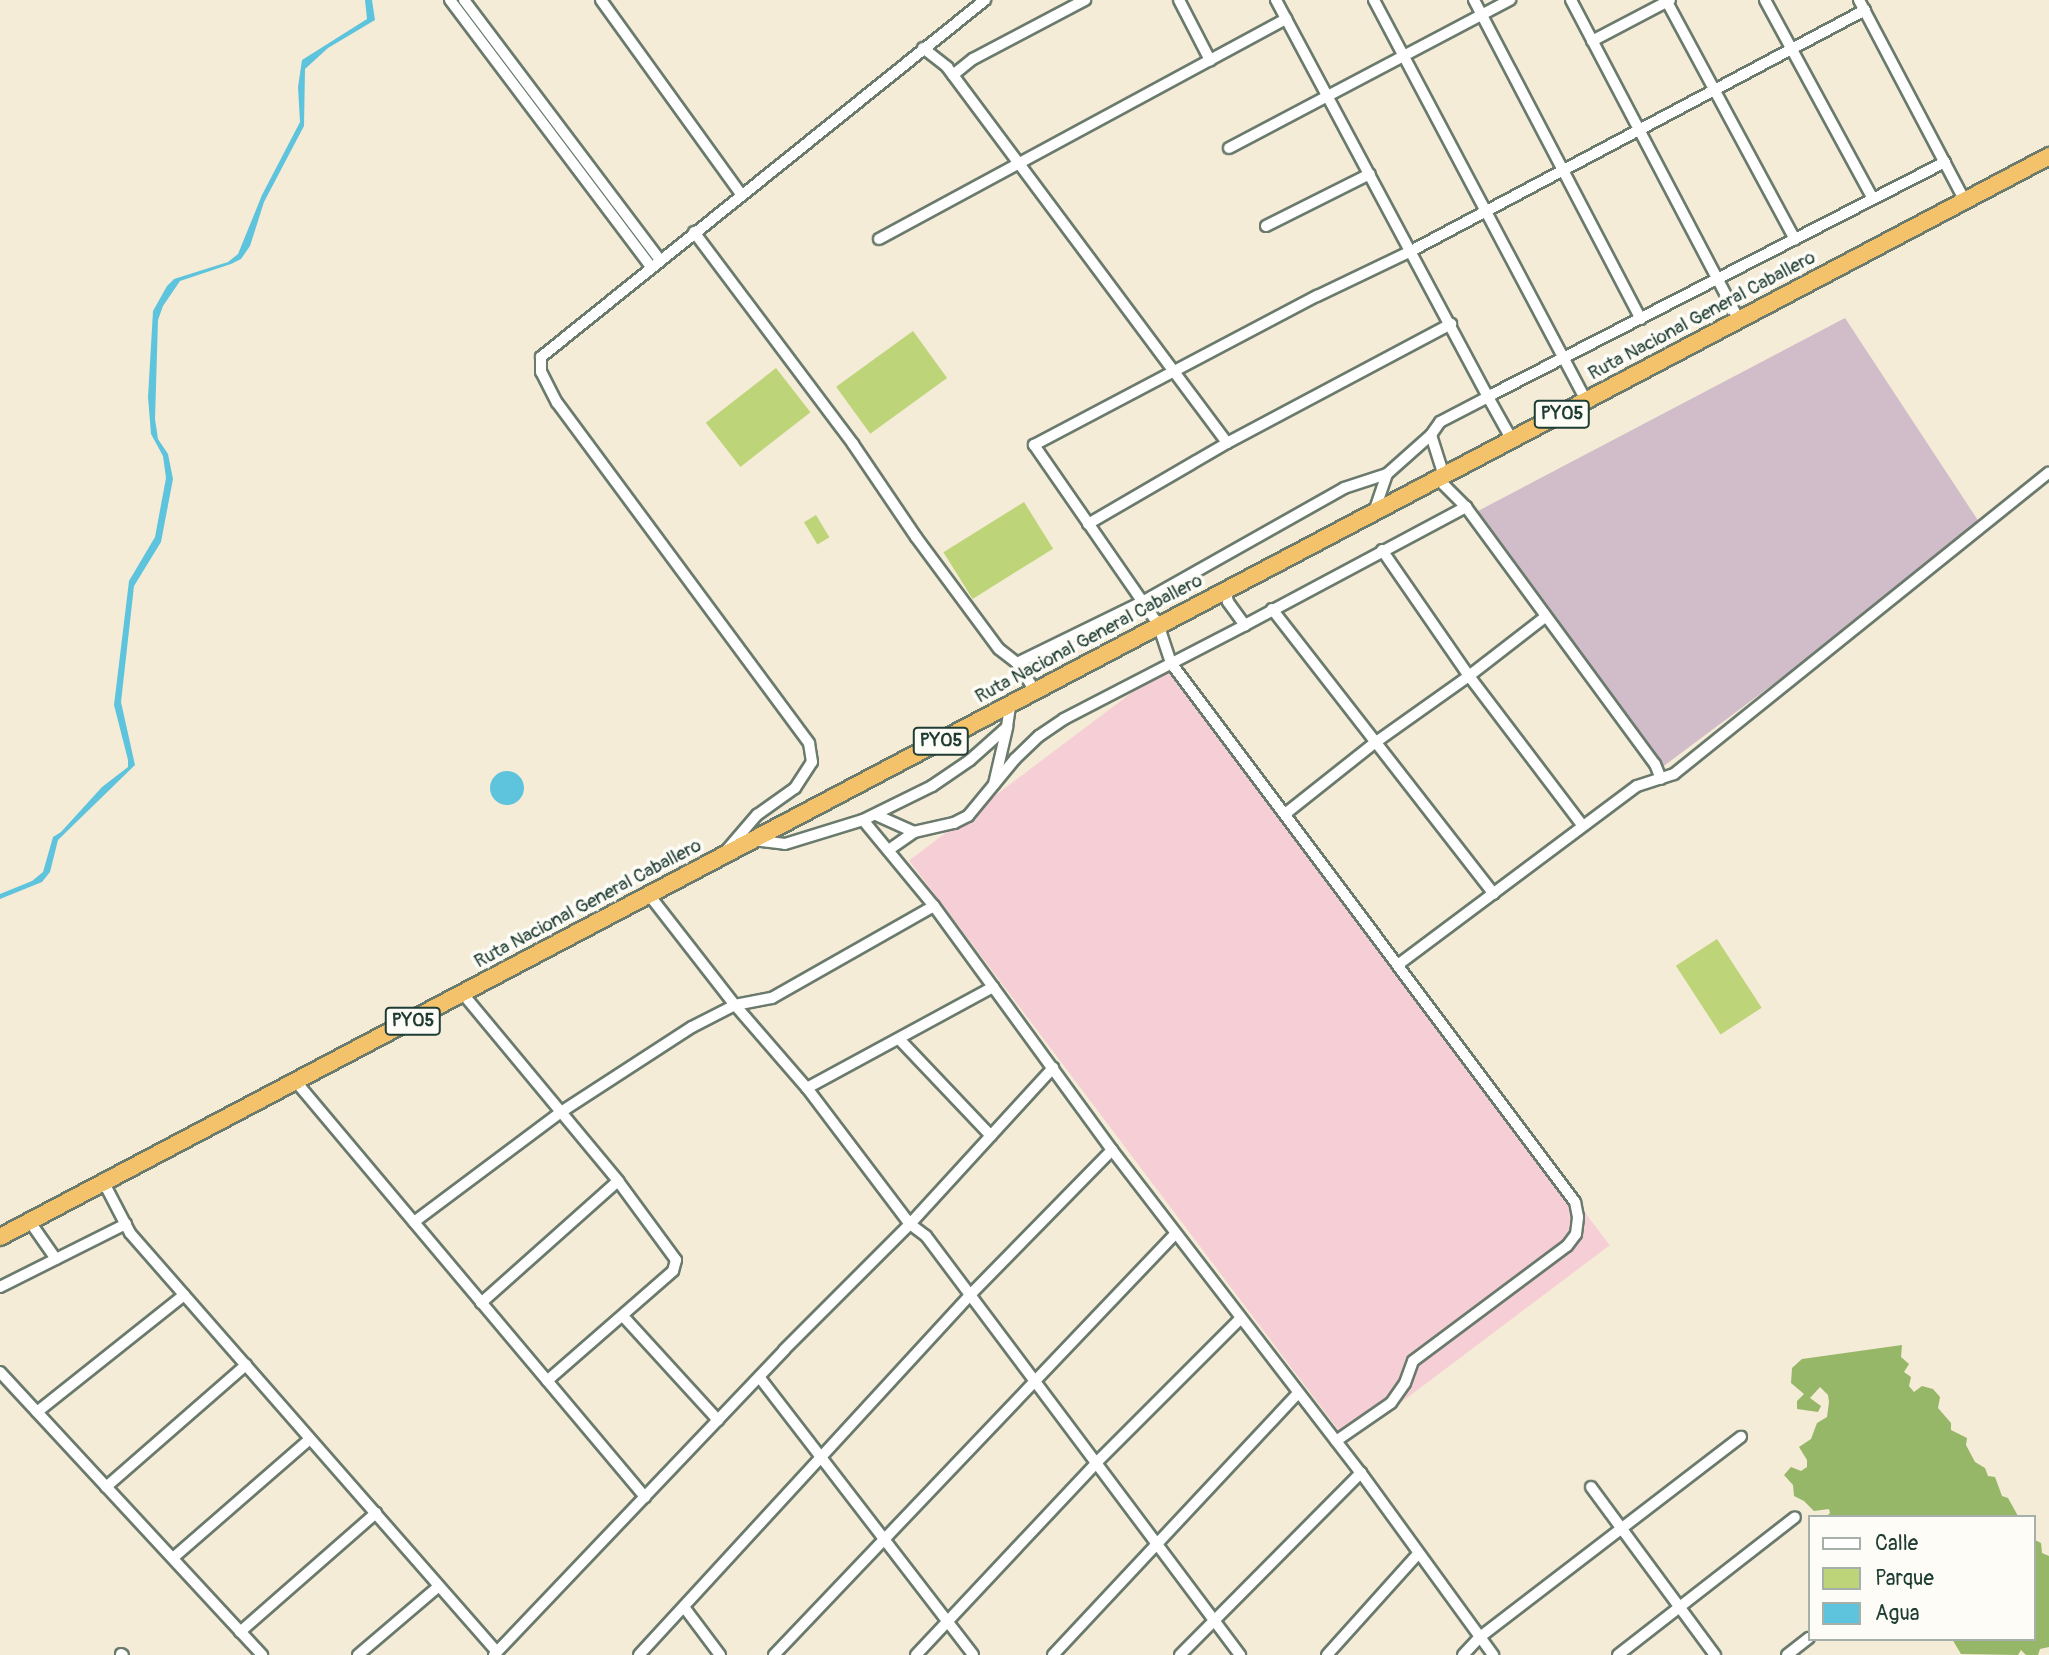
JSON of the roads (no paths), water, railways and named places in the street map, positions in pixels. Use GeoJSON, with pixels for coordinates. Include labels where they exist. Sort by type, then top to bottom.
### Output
{"type":"FeatureCollection","features":[{"type":"Feature","properties":{"kind":"highway","name":"Ruta Nacional General Caballero"},"geometry":{"type":"LineString","coordinates":[[0,1237],[297,1083],[1158,624],[1441,478],[2049,156]]}},
{"type":"Feature","properties":{"kind":"street"},"geometry":{"type":"LineString","coordinates":[[450,0],[656,263]]}},
{"type":"Feature","properties":{"kind":"street"},"geometry":{"type":"LineString","coordinates":[[464,0],[656,263]]}},
{"type":"Feature","properties":{"kind":"street"},"geometry":{"type":"LineString","coordinates":[[601,0],[741,194]]}},
{"type":"Feature","properties":{"kind":"street"},"geometry":{"type":"LineString","coordinates":[[722,856],[757,816],[795,788],[812,762],[809,743],[557,403],[541,372],[541,357],[985,0]]}},
{"type":"Feature","properties":{"kind":"street"},"geometry":{"type":"LineString","coordinates":[[953,75],[972,59],[1085,0]]}},
{"type":"Feature","properties":{"kind":"street"},"geometry":{"type":"LineString","coordinates":[[1179,0],[1210,60]]}},
{"type":"Feature","properties":{"kind":"street"},"geometry":{"type":"LineString","coordinates":[[1276,0],[1511,440]]}},
{"type":"Feature","properties":{"kind":"street"},"geometry":{"type":"LineString","coordinates":[[1374,0],[1586,401]]}},
{"type":"Feature","properties":{"kind":"street"},"geometry":{"type":"LineString","coordinates":[[1474,0],[1641,318]]}},
{"type":"Feature","properties":{"kind":"street"},"geometry":{"type":"LineString","coordinates":[[1229,148],[1327,94],[1510,0]]}},
{"type":"Feature","properties":{"kind":"street"},"geometry":{"type":"LineString","coordinates":[[1571,0],[1739,320]]}},
{"type":"Feature","properties":{"kind":"street"},"geometry":{"type":"LineString","coordinates":[[1592,41],[1668,0],[1794,240]]}},
{"type":"Feature","properties":{"kind":"street"},"geometry":{"type":"LineString","coordinates":[[1765,0],[1873,199]]}},
{"type":"Feature","properties":{"kind":"street"},"geometry":{"type":"LineString","coordinates":[[1336,1441],[1391,1403],[1405,1382],[1413,1361],[1567,1246],[1576,1234],[1578,1217],[1575,1202],[1171,663],[1158,624],[1034,445],[1639,130],[1791,49],[1862,5],[1965,201]]}},
{"type":"Feature","properties":{"kind":"street"},"geometry":{"type":"LineString","coordinates":[[879,239],[1286,19]]}},
{"type":"Feature","properties":{"kind":"street"},"geometry":{"type":"LineString","coordinates":[[923,48],[953,75],[1177,372],[1227,443]]}},
{"type":"Feature","properties":{"kind":"street"},"geometry":{"type":"LineString","coordinates":[[1017,663],[1142,602],[1344,488],[1387,474],[1431,435],[1440,422],[1945,162]]}},
{"type":"Feature","properties":{"kind":"street"},"geometry":{"type":"LineString","coordinates":[[1266,226],[1370,174]]}},
{"type":"Feature","properties":{"kind":"street"},"geometry":{"type":"LineString","coordinates":[[694,232],[853,444],[916,537],[999,649],[1017,663],[1035,691]]}},
{"type":"Feature","properties":{"kind":"street"},"geometry":{"type":"LineString","coordinates":[[1088,524],[1227,443],[1451,324]]}},
{"type":"Feature","properties":{"kind":"street"},"geometry":{"type":"LineString","coordinates":[[1431,435],[1441,478],[1466,507],[1655,764],[1661,779]]}},
{"type":"Feature","properties":{"kind":"street"},"geometry":{"type":"LineString","coordinates":[[1399,964],[1637,786],[1674,774],[2049,473]]}},
{"type":"Feature","properties":{"kind":"street"},"geometry":{"type":"LineString","coordinates":[[1374,512],[1387,474]]}},
{"type":"Feature","properties":{"kind":"street"},"geometry":{"type":"LineString","coordinates":[[890,849],[914,832],[954,823],[968,816],[1039,736],[1064,719],[1466,507]]}},
{"type":"Feature","properties":{"kind":"street"},"geometry":{"type":"LineString","coordinates":[[1382,550],[1469,676],[1583,826]]}},
{"type":"Feature","properties":{"kind":"street"},"geometry":{"type":"LineString","coordinates":[[1225,589],[1228,603],[1245,625]]}},
{"type":"Feature","properties":{"kind":"street"},"geometry":{"type":"LineString","coordinates":[[1272,609],[1494,894]]}},
{"type":"Feature","properties":{"kind":"street"},"geometry":{"type":"LineString","coordinates":[[1286,814],[1376,742],[1469,676],[1545,617]]}},
{"type":"Feature","properties":{"kind":"street"},"geometry":{"type":"LineString","coordinates":[[993,787],[1010,705]]}},
{"type":"Feature","properties":{"kind":"street"},"geometry":{"type":"LineString","coordinates":[[753,839],[785,844],[876,815],[961,766],[1007,727]]}},
{"type":"Feature","properties":{"kind":"street"},"geometry":{"type":"LineString","coordinates":[[876,815],[914,832]]}},
{"type":"Feature","properties":{"kind":"street"},"geometry":{"type":"LineString","coordinates":[[863,820],[890,849],[934,906],[1112,1150],[1361,1473],[1493,1655]]}},
{"type":"Feature","properties":{"kind":"street"},"geometry":{"type":"LineString","coordinates":[[650,896],[735,1005],[807,1088],[910,1224],[926,1236],[1098,1461],[1240,1655]]}},
{"type":"Feature","properties":{"kind":"street"},"geometry":{"type":"LineString","coordinates":[[414,1222],[561,1112],[692,1027],[735,1005],[772,998],[934,906]]}},
{"type":"Feature","properties":{"kind":"street"},"geometry":{"type":"LineString","coordinates":[[807,1088],[900,1040],[993,987]]}},
{"type":"Feature","properties":{"kind":"street"},"geometry":{"type":"LineString","coordinates":[[464,994],[618,1181],[676,1260],[673,1271],[547,1381]]}},
{"type":"Feature","properties":{"kind":"street"},"geometry":{"type":"LineString","coordinates":[[900,1040],[991,1136]]}},
{"type":"Feature","properties":{"kind":"street"},"geometry":{"type":"LineString","coordinates":[[104,1183],[130,1233],[496,1654],[718,1420],[910,1224],[1053,1069]]}},
{"type":"Feature","properties":{"kind":"street"},"geometry":{"type":"LineString","coordinates":[[297,1083],[645,1497]]}},
{"type":"Feature","properties":{"kind":"street"},"geometry":{"type":"LineString","coordinates":[[639,1655],[970,1294],[1112,1150]]}},
{"type":"Feature","properties":{"kind":"street"},"geometry":{"type":"LineString","coordinates":[[481,1303],[618,1181]]}},
{"type":"Feature","properties":{"kind":"street"},"geometry":{"type":"LineString","coordinates":[[30,1222],[56,1259]]}},
{"type":"Feature","properties":{"kind":"street"},"geometry":{"type":"LineString","coordinates":[[0,1287],[126,1224]]}},
{"type":"Feature","properties":{"kind":"street"},"geometry":{"type":"LineString","coordinates":[[774,1655],[1175,1234]]}},
{"type":"Feature","properties":{"kind":"street"},"geometry":{"type":"LineString","coordinates":[[37,1412],[184,1295]]}},
{"type":"Feature","properties":{"kind":"street"},"geometry":{"type":"LineString","coordinates":[[623,1316],[718,1420]]}},
{"type":"Feature","properties":{"kind":"street"},"geometry":{"type":"LineString","coordinates":[[916,1655],[1098,1461],[1240,1319]]}},
{"type":"Feature","properties":{"kind":"street"},"geometry":{"type":"LineString","coordinates":[[106,1487],[246,1365]]}},
{"type":"Feature","properties":{"kind":"street"},"geometry":{"type":"LineString","coordinates":[[0,1372],[262,1655]]}},
{"type":"Feature","properties":{"kind":"street"},"geometry":{"type":"LineString","coordinates":[[760,1378],[885,1536],[973,1655]]}},
{"type":"Feature","properties":{"kind":"street"},"geometry":{"type":"LineString","coordinates":[[1053,1655],[1298,1393]]}},
{"type":"Feature","properties":{"kind":"street"},"geometry":{"type":"LineString","coordinates":[[1463,1655],[1480,1637],[1741,1437]]}},
{"type":"Feature","properties":{"kind":"street"},"geometry":{"type":"LineString","coordinates":[[173,1558],[310,1439]]}},
{"type":"Feature","properties":{"kind":"street"},"geometry":{"type":"LineString","coordinates":[[1180,1655],[1361,1473]]}},
{"type":"Feature","properties":{"kind":"street"},"geometry":{"type":"LineString","coordinates":[[1591,1487],[1715,1655]]}},
{"type":"Feature","properties":{"kind":"street"},"geometry":{"type":"LineString","coordinates":[[240,1632],[376,1513]]}},
{"type":"Feature","properties":{"kind":"street"},"geometry":{"type":"LineString","coordinates":[[1618,1655],[1796,1517]]}},
{"type":"Feature","properties":{"kind":"street"},"geometry":{"type":"LineString","coordinates":[[1327,1655],[1419,1553]]}},
{"type":"Feature","properties":{"kind":"street"},"geometry":{"type":"LineString","coordinates":[[358,1655],[439,1586]]}},
{"type":"Feature","properties":{"kind":"street"},"geometry":{"type":"LineString","coordinates":[[684,1606],[720,1655]]}},
{"type":"Feature","properties":{"kind":"street"},"geometry":{"type":"LineString","coordinates":[[1787,1655],[1808,1639]]}},
{"type":"Feature","properties":{"kind":"water"},"geometry":{"type":"Polygon","coordinates":[[[365,0],[372,0],[375,20],[328,48],[305,69],[304,126],[264,202],[250,246],[241,259],[231,264],[180,281],[163,306],[158,320],[155,419],[158,439],[168,454],[173,479],[161,542],[134,586],[121,702],[135,765],[58,840],[50,872],[42,882],[0,899],[0,894],[32,881],[43,872],[53,837],[61,832],[102,787],[128,767],[114,705],[129,581],[155,537],[166,478],[163,456],[151,434],[148,397],[153,311],[174,279],[228,262],[238,254],[262,195],[300,122],[298,87],[302,60],[367,19],[365,0]]]}},
{"type":"Feature","properties":{"kind":"water"},"geometry":{"type":"Polygon","coordinates":[[[507,771],[519,776],[524,788],[519,800],[507,805],[495,800],[490,788],[495,776],[507,771]]]}}]}
